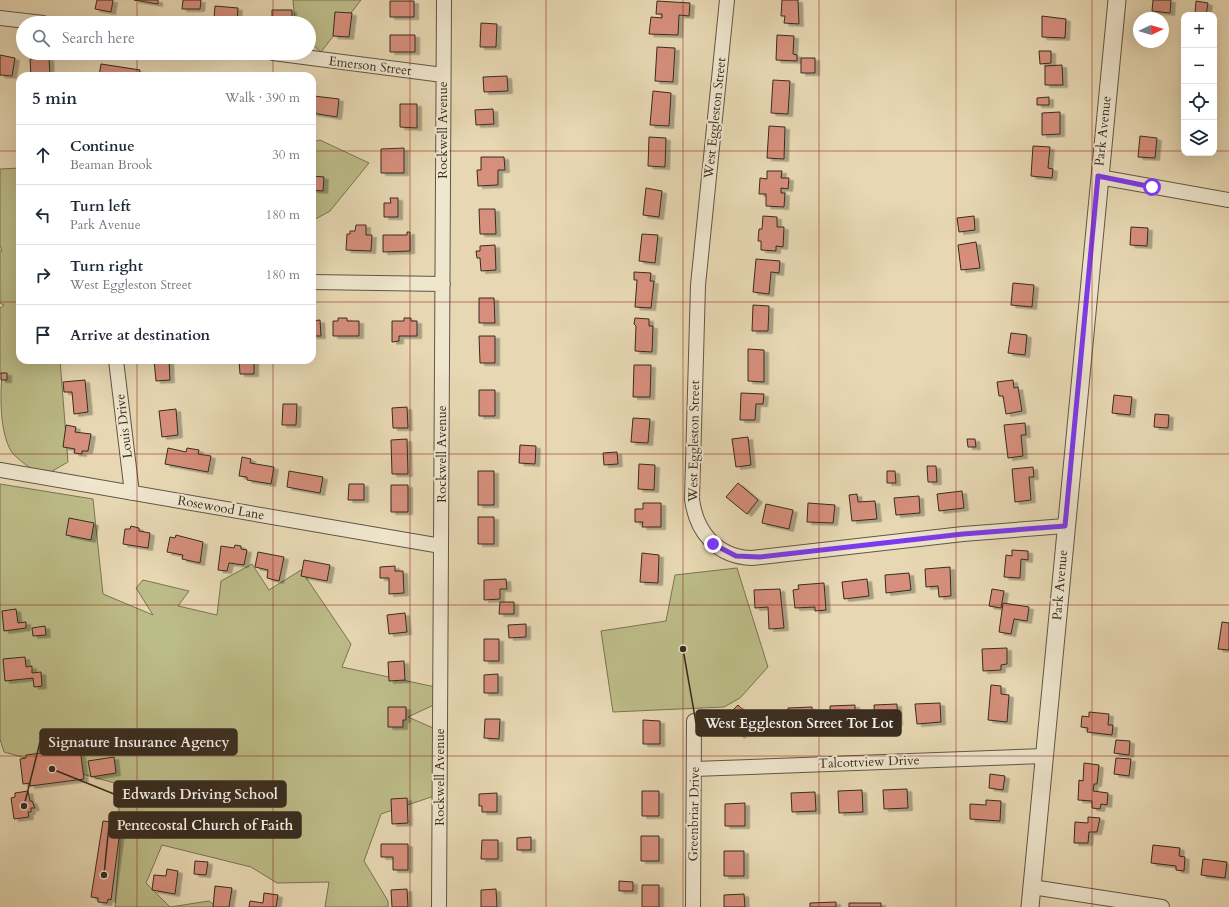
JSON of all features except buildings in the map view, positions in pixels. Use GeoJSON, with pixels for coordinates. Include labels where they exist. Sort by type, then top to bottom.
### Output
{"type":"FeatureCollection","features":[{"type":"Feature","properties":{"kind":"street","name":"Rockwell Avenue"},"geometry":{"type":"LineString","coordinates":[[439,907],[444,0]]}},
{"type":"Feature","properties":{"kind":"street","name":"West Eggleston Street"},"geometry":{"type":"LineString","coordinates":[[727,0],[698,285],[692,499],[696,520],[701,530],[720,549],[736,556],[752,558],[963,534],[1065,526]]}},
{"type":"Feature","properties":{"kind":"street","name":"Park Avenue"},"geometry":{"type":"LineString","coordinates":[[1030,907],[1098,176],[1117,0]]}},
{"type":"Feature","properties":{"kind":"street"},"geometry":{"type":"LineString","coordinates":[[0,18],[16,20]]}},
{"type":"Feature","properties":{"kind":"street","name":"Emerson Street"},"geometry":{"type":"LineString","coordinates":[[316,58],[443,75]]}},
{"type":"Feature","properties":{"kind":"street"},"geometry":{"type":"LineString","coordinates":[[1098,176],[1229,200]]}},
{"type":"Feature","properties":{"kind":"street"},"geometry":{"type":"LineString","coordinates":[[316,282],[443,284]]}},
{"type":"Feature","properties":{"kind":"street","name":"Louis Drive"},"geometry":{"type":"LineString","coordinates":[[116,364],[132,493]]}},
{"type":"Feature","properties":{"kind":"street","name":"Rosewood Lane"},"geometry":{"type":"LineString","coordinates":[[0,470],[441,546]]}},
{"type":"Feature","properties":{"kind":"street","name":"Greenbriar Drive"},"geometry":{"type":"LineString","coordinates":[[693,907],[694,721]]}},
{"type":"Feature","properties":{"kind":"street","name":"Talcottview Drive"},"geometry":{"type":"LineString","coordinates":[[694,769],[1044,756]]}},
{"type":"Feature","properties":{"kind":"street"},"geometry":{"type":"LineString","coordinates":[[1032,887],[1162,907]]}},
{"type":"Feature","properties":{"kind":"green space"},"geometry":{"type":"Polygon","coordinates":[[[293,0],[361,0],[321,52],[316,48],[316,16],[294,16],[293,0]]]}},
{"type":"Feature","properties":{"kind":"green space"},"geometry":{"type":"Polygon","coordinates":[[[320,140],[369,163],[330,211],[316,219],[316,141],[320,140]]]}},
{"type":"Feature","properties":{"kind":"green space"},"geometry":{"type":"Polygon","coordinates":[[[16,168],[16,364],[60,364],[68,462],[42,477],[13,454],[7,443],[3,424],[1,393],[2,375],[0,373],[0,308],[4,305],[0,303],[0,251],[2,251],[0,246],[0,169],[16,168]]]}},
{"type":"Feature","properties":{"kind":"green space"},"geometry":{"type":"Polygon","coordinates":[[[0,484],[93,499],[103,594],[153,615],[136,588],[143,580],[189,591],[178,606],[217,615],[221,581],[252,564],[269,590],[301,570],[351,644],[342,667],[440,688],[440,702],[408,717],[440,731],[440,794],[381,814],[364,861],[388,901],[388,907],[325,907],[329,882],[277,883],[251,867],[162,845],[146,883],[170,907],[115,907],[120,844],[118,784],[4,752],[0,739],[0,484]]]}},
{"type":"Feature","properties":{"kind":"green space"},"geometry":{"type":"Polygon","coordinates":[[[737,568],[768,667],[740,698],[724,707],[613,712],[601,631],[666,621],[675,575],[737,568]]]}},
{"type":"Feature","properties":{"kind":"green space"},"geometry":{"type":"Polygon","coordinates":[[[209,901],[217,907],[170,907],[209,901]]]}},
{"type":"Feature","properties":{"kind":"place","name":"West Eggleston Street Tot Lot"},"geometry":{"type":"Point","coordinates":[683,649]}},
{"type":"Feature","properties":{"kind":"place","name":"Edwards Driving School"},"geometry":{"type":"Point","coordinates":[52,769]}},
{"type":"Feature","properties":{"kind":"place","name":"Signature Insurance Agency"},"geometry":{"type":"Point","coordinates":[24,806]}},
{"type":"Feature","properties":{"kind":"place","name":"Pentecostal Church of Faith"},"geometry":{"type":"Point","coordinates":[104,875]}},
{"type":"Feature","properties":{"kind":"route"},"geometry":{"type":"LineString","coordinates":[[713,544],[736,556],[760,557],[963,534],[1065,526],[1098,176],[1152,187]]}}]}
